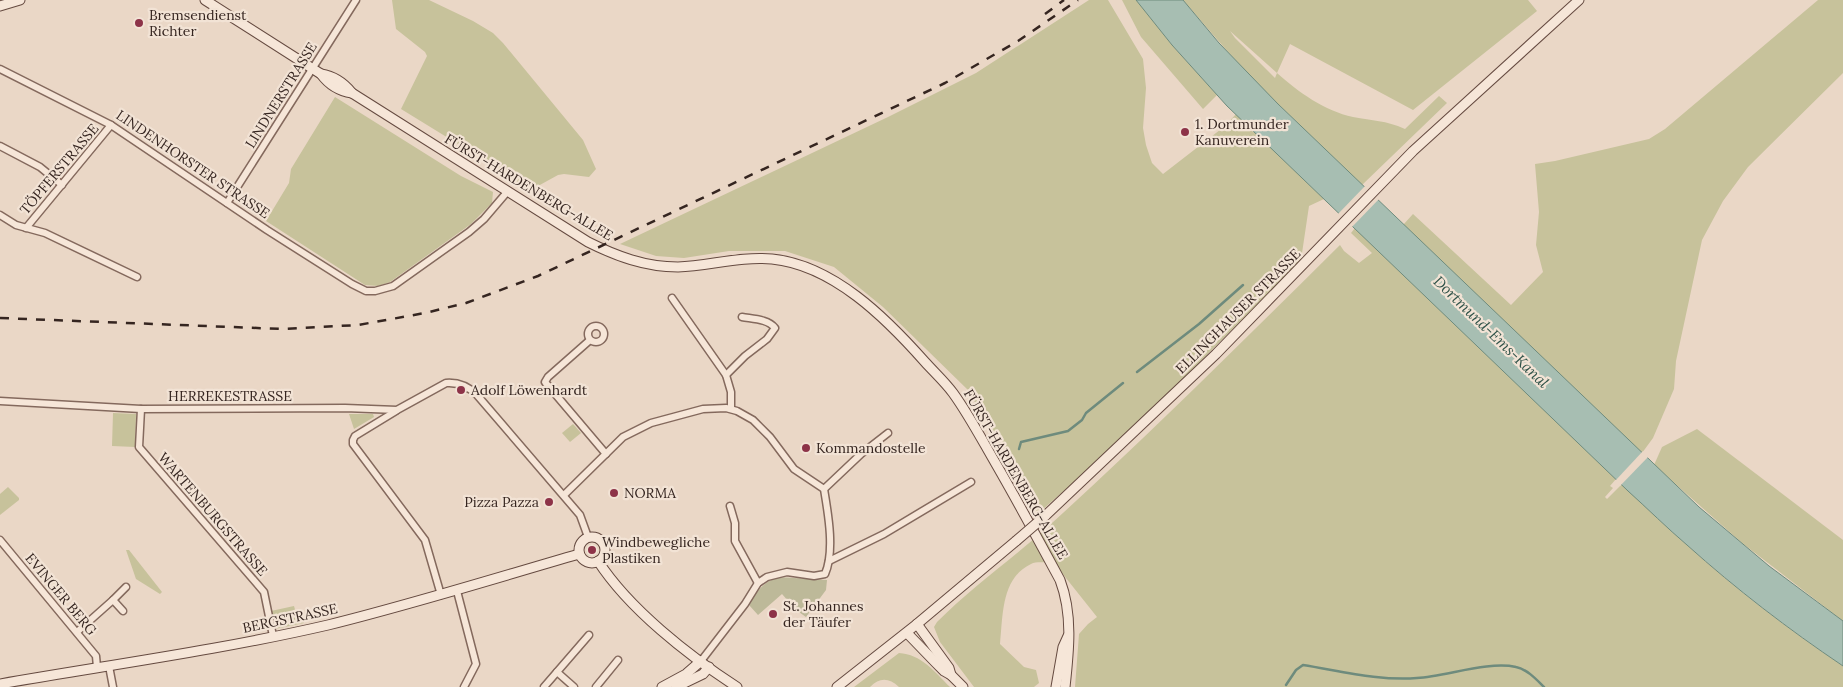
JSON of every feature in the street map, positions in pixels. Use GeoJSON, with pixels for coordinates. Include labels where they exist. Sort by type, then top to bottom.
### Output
{"type":"FeatureCollection","features":[{"type":"Feature","properties":{"kind":"street"},"geometry":{"type":"LineString","coordinates":[[0,6],[20,0]]}},
{"type":"Feature","properties":{"kind":"street","name":"FÜRST-HARDENBERG-ALLEE"},"geometry":{"type":"LineString","coordinates":[[205,0],[321,74],[330,75],[346,85],[352,93],[588,242],[608,252],[655,266],[678,267],[735,260],[773,259],[804,266],[842,285],[913,348],[952,391],[975,426],[1060,580],[1065,594],[1069,616],[1068,636],[1070,647],[1065,687]]}},
{"type":"Feature","properties":{"kind":"street","name":"LINDNERSTRASSE"},"geometry":{"type":"LineString","coordinates":[[228,203],[356,0]]}},
{"type":"Feature","properties":{"kind":"street","name":"ELLINGHAUSER STRASSE"},"geometry":{"type":"LineString","coordinates":[[837,687],[917,624],[1045,516],[1216,354],[1413,150],[1579,0]]}},
{"type":"Feature","properties":{"kind":"street","name":"LINDENHORSTER STRASSE"},"geometry":{"type":"LineString","coordinates":[[0,69],[111,126],[352,284],[366,291],[382,291],[399,282],[469,232],[484,219],[508,191]]}},
{"type":"Feature","properties":{"kind":"street","name":"TÖPFERSTRASSE"},"geometry":{"type":"LineString","coordinates":[[26,228],[111,126]]}},
{"type":"Feature","properties":{"kind":"street"},"geometry":{"type":"LineString","coordinates":[[0,146],[40,168],[62,185]]}},
{"type":"Feature","properties":{"kind":"street","name":"TÖPFERSTRASSE"},"geometry":{"type":"LineString","coordinates":[[0,214],[16,224],[44,233],[137,277]]}},
{"type":"Feature","properties":{"kind":"street"},"geometry":{"type":"LineString","coordinates":[[672,298],[726,375],[731,392],[731,408]]}},
{"type":"Feature","properties":{"kind":"street"},"geometry":{"type":"LineString","coordinates":[[726,375],[745,356],[768,339],[775,328],[772,324],[765,321],[742,317]]}},
{"type":"Feature","properties":{"kind":"street"},"geometry":{"type":"LineString","coordinates":[[590,340],[548,377],[545,382],[606,454]]}},
{"type":"Feature","properties":{"kind":"street"},"geometry":{"type":"LineString","coordinates":[[442,595],[425,540],[353,444],[353,440],[355,436],[397,410],[446,383],[453,382],[468,386],[478,395],[564,494],[580,515],[588,537]]}},
{"type":"Feature","properties":{"kind":"street","name":"HERREKESTRASSE"},"geometry":{"type":"LineString","coordinates":[[0,401],[141,409],[347,408],[397,410]]}},
{"type":"Feature","properties":{"kind":"street"},"geometry":{"type":"LineString","coordinates":[[564,494],[623,437],[651,423],[703,409],[731,408],[746,415],[757,424],[770,437],[794,469],[824,489],[829,526],[829,561],[825,574],[814,576],[787,572],[767,577],[758,583],[701,661],[686,674],[662,687]]}},
{"type":"Feature","properties":{"kind":"street","name":"WARTENBURGSTRASSE"},"geometry":{"type":"LineString","coordinates":[[141,409],[139,447],[264,592],[274,636]]}},
{"type":"Feature","properties":{"kind":"street"},"geometry":{"type":"LineString","coordinates":[[824,489],[861,454],[888,433]]}},
{"type":"Feature","properties":{"kind":"street"},"geometry":{"type":"LineString","coordinates":[[829,561],[884,534],[971,482]]}},
{"type":"Feature","properties":{"kind":"street"},"geometry":{"type":"LineString","coordinates":[[730,506],[735,523],[735,541],[758,583]]}},
{"type":"Feature","properties":{"kind":"street"},"geometry":{"type":"LineString","coordinates":[[588,537],[596,538],[603,543],[605,551],[602,558],[598,561],[587,562],[579,554],[581,542],[588,537]]}},
{"type":"Feature","properties":{"kind":"street","name":"EVINGER BERG"},"geometry":{"type":"LineString","coordinates":[[1,543],[96,656],[97,667]]}},
{"type":"Feature","properties":{"kind":"street","name":"BERGSTRASSE"},"geometry":{"type":"LineString","coordinates":[[0,684],[274,636],[329,624],[457,591],[579,554]]}},
{"type":"Feature","properties":{"kind":"street"},"geometry":{"type":"LineString","coordinates":[[598,561],[620,589],[650,620],[737,687]]}},
{"type":"Feature","properties":{"kind":"street"},"geometry":{"type":"LineString","coordinates":[[77,632],[126,587]]}},
{"type":"Feature","properties":{"kind":"street"},"geometry":{"type":"LineString","coordinates":[[457,591],[476,664],[464,687]]}},
{"type":"Feature","properties":{"kind":"street"},"geometry":{"type":"LineString","coordinates":[[113,600],[123,611]]}},
{"type":"Feature","properties":{"kind":"street"},"geometry":{"type":"LineString","coordinates":[[917,624],[962,687]]}},
{"type":"Feature","properties":{"kind":"street"},"geometry":{"type":"LineString","coordinates":[[907,632],[936,664],[951,674]]}},
{"type":"Feature","properties":{"kind":"street"},"geometry":{"type":"LineString","coordinates":[[544,687],[589,635]]}},
{"type":"Feature","properties":{"kind":"street","name":"FÜRST-HARDENBERG-ALLEE"},"geometry":{"type":"LineString","coordinates":[[1056,687],[1062,647],[1068,636]]}},
{"type":"Feature","properties":{"kind":"street"},"geometry":{"type":"LineString","coordinates":[[596,687],[618,660]]}},
{"type":"Feature","properties":{"kind":"street"},"geometry":{"type":"LineString","coordinates":[[109,666],[113,687]]}},
{"type":"Feature","properties":{"kind":"street"},"geometry":{"type":"LineString","coordinates":[[676,687],[703,674],[709,667]]}},
{"type":"Feature","properties":{"kind":"street"},"geometry":{"type":"LineString","coordinates":[[557,672],[574,687]]}},
{"type":"Feature","properties":{"kind":"shaded area"},"geometry":{"type":"Polygon","coordinates":[[[392,0],[429,0],[493,33],[583,140],[596,169],[589,177],[564,174],[532,188],[520,186],[471,152],[401,109],[427,56],[425,52],[396,29],[392,0]]]}},
{"type":"Feature","properties":{"kind":"shaded area"},"geometry":{"type":"Polygon","coordinates":[[[1089,0],[1108,0],[1143,59],[1146,88],[1143,128],[1152,163],[1163,174],[1225,126],[1236,114],[1324,199],[1309,206],[1301,260],[1180,382],[1098,461],[1042,510],[1040,509],[1037,512],[968,390],[883,307],[834,267],[785,251],[729,251],[684,258],[656,256],[620,244],[888,117],[976,73],[1089,0]]]}},
{"type":"Feature","properties":{"kind":"shaded area"},"geometry":{"type":"Polygon","coordinates":[[[1122,0],[1136,0],[1172,45],[1217,95],[1203,109],[1141,37],[1122,0]]]}},
{"type":"Feature","properties":{"kind":"shaded area"},"geometry":{"type":"Polygon","coordinates":[[[1183,0],[1528,0],[1537,11],[1413,110],[1290,44],[1277,73],[1312,100],[1332,110],[1353,117],[1385,122],[1405,129],[1439,96],[1447,103],[1362,185],[1247,74],[1183,0]],[[1230,31],[1235,38],[1275,78],[1277,73],[1230,31]]]}},
{"type":"Feature","properties":{"kind":"shaded area"},"geometry":{"type":"Polygon","coordinates":[[[1818,0],[1843,0],[1843,73],[1748,167],[1723,201],[1702,240],[1676,361],[1674,389],[1653,438],[1642,453],[1403,225],[1413,214],[1511,305],[1543,272],[1536,245],[1539,212],[1535,164],[1649,139],[1665,129],[1818,0]]]}},
{"type":"Feature","properties":{"kind":"shaded area"},"geometry":{"type":"Polygon","coordinates":[[[335,97],[461,176],[493,192],[492,203],[471,224],[390,282],[378,286],[365,285],[266,221],[289,183],[291,169],[335,97]]]}},
{"type":"Feature","properties":{"kind":"shaded area"},"geometry":{"type":"Polygon","coordinates":[[[1355,228],[1616,479],[1610,486],[1613,488],[1605,497],[1607,499],[1622,484],[1723,577],[1802,638],[1843,666],[1843,687],[1075,687],[1079,634],[1097,617],[1054,563],[1039,562],[1033,563],[1021,570],[1009,588],[1003,610],[1000,644],[1024,667],[1036,670],[1039,683],[1034,687],[974,687],[940,642],[934,627],[937,622],[965,596],[1038,536],[1089,489],[1198,386],[1340,245],[1344,251],[1359,263],[1372,253],[1351,233],[1355,228]]]}},
{"type":"Feature","properties":{"kind":"shaded area"},"geometry":{"type":"Polygon","coordinates":[[[113,413],[136,414],[135,447],[112,446],[113,413]]]}},
{"type":"Feature","properties":{"kind":"shaded area"},"geometry":{"type":"Polygon","coordinates":[[[349,414],[373,414],[374,417],[354,429],[349,414]]]}},
{"type":"Feature","properties":{"kind":"shaded area"},"geometry":{"type":"Polygon","coordinates":[[[573,424],[581,433],[570,442],[562,433],[573,424]]]}},
{"type":"Feature","properties":{"kind":"shaded area"},"geometry":{"type":"Polygon","coordinates":[[[1697,429],[1843,540],[1843,621],[1742,543],[1654,465],[1662,447],[1697,429]]]}},
{"type":"Feature","properties":{"kind":"shaded area"},"geometry":{"type":"Polygon","coordinates":[[[8,487],[19,500],[0,515],[0,494],[8,487]]]}},
{"type":"Feature","properties":{"kind":"shaded area"},"geometry":{"type":"Polygon","coordinates":[[[592,544],[598,550],[592,556],[586,550],[592,544]]]}},
{"type":"Feature","properties":{"kind":"shaded area"},"geometry":{"type":"Polygon","coordinates":[[[126,550],[129,550],[162,592],[160,594],[136,579],[126,550]]]}},
{"type":"Feature","properties":{"kind":"shaded area"},"geometry":{"type":"Polygon","coordinates":[[[778,577],[827,580],[826,590],[806,617],[796,610],[782,594],[758,615],[749,605],[760,588],[778,577]]]}},
{"type":"Feature","properties":{"kind":"shaded area"},"geometry":{"type":"Polygon","coordinates":[[[294,606],[296,613],[302,612],[304,623],[275,629],[271,611],[294,606]]]}},
{"type":"Feature","properties":{"kind":"shaded area"},"geometry":{"type":"Polygon","coordinates":[[[899,653],[921,660],[950,687],[899,687],[888,680],[881,680],[870,687],[854,687],[899,653]]]}},
{"type":"Feature","properties":{"kind":"water","name":"Dortmund-Ems-Kanal"},"geometry":{"type":"Polygon","coordinates":[[[1136,0],[1183,0],[1219,43],[1278,104],[1699,507],[1769,566],[1843,621],[1843,666],[1802,638],[1743,593],[1628,491],[1227,106],[1172,45],[1136,0]]]}},
{"type":"Feature","properties":{"kind":"pier"},"geometry":{"type":"Polygon","coordinates":[[[1366,185],[1380,198],[1351,228],[1337,215],[1366,185]]]}},
{"type":"Feature","properties":{"kind":"pier"},"geometry":{"type":"Polygon","coordinates":[[[1643,451],[1649,456],[1620,486],[1615,481],[1643,451]]]}},
{"type":"Feature","properties":{"kind":"waterway"},"geometry":{"type":"LineString","coordinates":[[1137,372],[1199,324],[1243,285]]}},
{"type":"Feature","properties":{"kind":"waterway"},"geometry":{"type":"LineString","coordinates":[[1019,449],[1021,442],[1068,431],[1082,420],[1086,413],[1123,383]]}},
{"type":"Feature","properties":{"kind":"waterway"},"geometry":{"type":"LineString","coordinates":[[1286,685],[1296,670],[1303,665],[1360,675],[1403,679],[1429,677],[1480,667],[1505,666],[1524,670],[1544,687]]}},
{"type":"Feature","properties":{"kind":"railway"},"geometry":{"type":"LineString","coordinates":[[1045,14],[1064,0]]}},
{"type":"Feature","properties":{"kind":"railway"},"geometry":{"type":"LineString","coordinates":[[0,318],[283,329],[358,325],[425,313],[466,303],[538,276],[945,83],[1018,41],[1078,0]]}},
{"type":"Feature","properties":{"kind":"place","name":"Bremsendienst Richter"},"geometry":{"type":"Point","coordinates":[139,23]}},
{"type":"Feature","properties":{"kind":"place","name":"1. Dortmunder Kanuverein"},"geometry":{"type":"Point","coordinates":[1185,132]}},
{"type":"Feature","properties":{"kind":"place","name":"Adolf Löwenhardt"},"geometry":{"type":"Point","coordinates":[461,390]}},
{"type":"Feature","properties":{"kind":"place","name":"Kommandostelle"},"geometry":{"type":"Point","coordinates":[806,448]}},
{"type":"Feature","properties":{"kind":"place","name":"NORMA"},"geometry":{"type":"Point","coordinates":[614,493]}},
{"type":"Feature","properties":{"kind":"place","name":"Pizza Pazza"},"geometry":{"type":"Point","coordinates":[549,502]}},
{"type":"Feature","properties":{"kind":"place","name":"Windbewegliche Plastiken"},"geometry":{"type":"Point","coordinates":[592,550]}},
{"type":"Feature","properties":{"kind":"place","name":"St. Johannes der Täufer"},"geometry":{"type":"Point","coordinates":[773,614]}}]}
